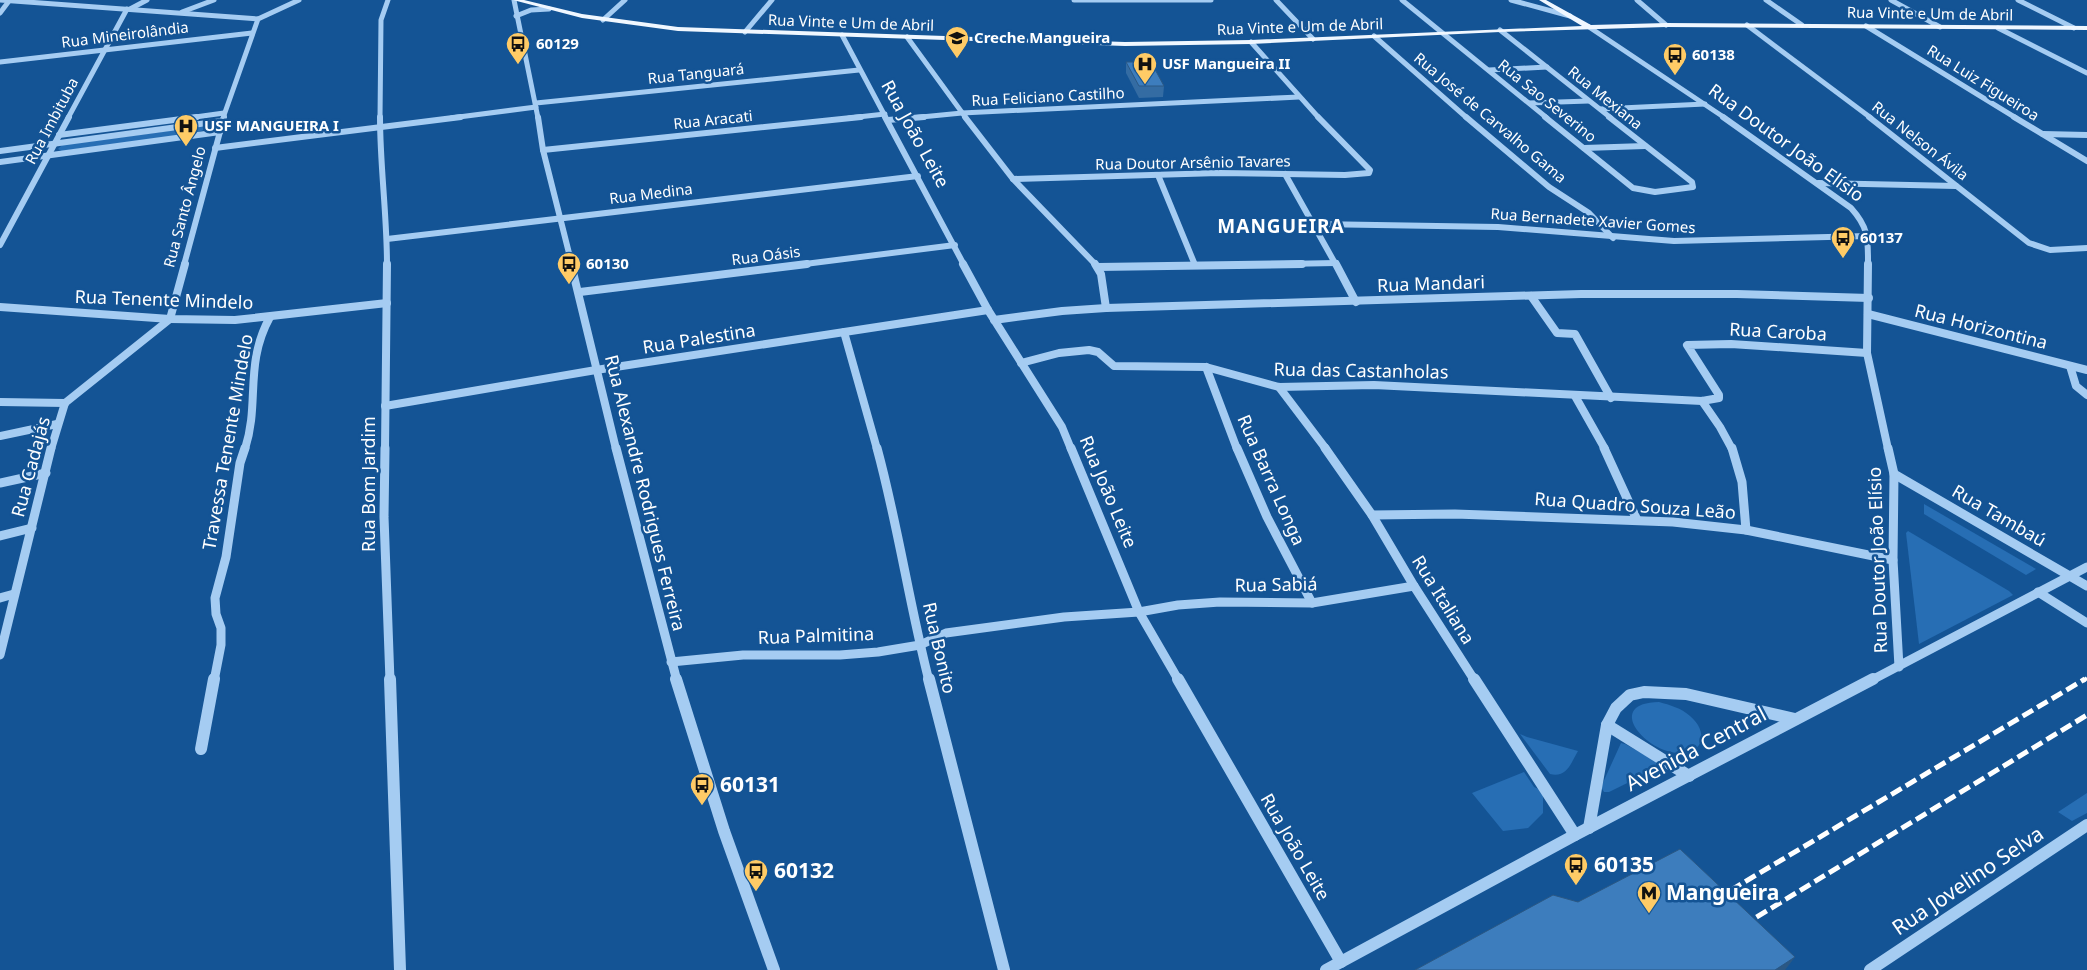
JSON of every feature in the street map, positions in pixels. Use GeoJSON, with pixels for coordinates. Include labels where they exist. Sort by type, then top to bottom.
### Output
{"type":"FeatureCollection","features":[{"type":"Feature","properties":{"kind":"main road","name":"Rua Vinte e Um de Abril"},"geometry":{"type":"LineString","coordinates":[[515,0],[603,20],[678,28],[745,32],[1125,44],[1252,42],[1500,30],[1666,25],[2087,28]]}},
{"type":"Feature","properties":{"kind":"main road"},"geometry":{"type":"LineString","coordinates":[[1542,0],[1589,27]]}},
{"type":"Feature","properties":{"kind":"street"},"geometry":{"type":"LineString","coordinates":[[0,0],[258,19],[299,0]]}},
{"type":"Feature","properties":{"kind":"street"},"geometry":{"type":"LineString","coordinates":[[128,9],[147,0]]}},
{"type":"Feature","properties":{"kind":"street"},"geometry":{"type":"LineString","coordinates":[[180,13],[214,0]]}},
{"type":"Feature","properties":{"kind":"street","name":"Rua Bom Jardim"},"geometry":{"type":"LineString","coordinates":[[388,0],[381,20],[380,127],[380,153],[387,239],[384,517],[400,970]]}},
{"type":"Feature","properties":{"kind":"street","name":"Rua Alexandre Rodrigues Ferreira"},"geometry":{"type":"LineString","coordinates":[[515,0],[516,16],[536,105],[543,150],[562,218],[596,370],[671,662],[724,831],[774,970]]}},
{"type":"Feature","properties":{"kind":"street"},"geometry":{"type":"LineString","coordinates":[[603,20],[625,0]]}},
{"type":"Feature","properties":{"kind":"street"},"geometry":{"type":"LineString","coordinates":[[745,32],[772,0]]}},
{"type":"Feature","properties":{"kind":"street"},"geometry":{"type":"LineString","coordinates":[[1074,0],[1212,0]]}},
{"type":"Feature","properties":{"kind":"street"},"geometry":{"type":"LineString","coordinates":[[1276,0],[1313,39]]}},
{"type":"Feature","properties":{"kind":"street"},"geometry":{"type":"LineString","coordinates":[[1402,0],[1444,33]]}},
{"type":"Feature","properties":{"kind":"street"},"geometry":{"type":"LineString","coordinates":[[1511,0],[1570,16]]}},
{"type":"Feature","properties":{"kind":"street"},"geometry":{"type":"LineString","coordinates":[[1636,0],[1666,25]]}},
{"type":"Feature","properties":{"kind":"street"},"geometry":{"type":"LineString","coordinates":[[1766,0],[1802,25]]}},
{"type":"Feature","properties":{"kind":"street"},"geometry":{"type":"LineString","coordinates":[[1891,0],[1940,27]]}},
{"type":"Feature","properties":{"kind":"street"},"geometry":{"type":"LineString","coordinates":[[2018,0],[2074,28]]}},
{"type":"Feature","properties":{"kind":"street"},"geometry":{"type":"LineString","coordinates":[[0,13],[9,1]]}},
{"type":"Feature","properties":{"kind":"street"},"geometry":{"type":"LineString","coordinates":[[99,7],[104,3]]}},
{"type":"Feature","properties":{"kind":"street","name":"Rua Imbituba"},"geometry":{"type":"LineString","coordinates":[[0,245],[104,50],[128,9]]}},
{"type":"Feature","properties":{"kind":"street"},"geometry":{"type":"LineString","coordinates":[[516,16],[531,10],[549,9]]}},
{"type":"Feature","properties":{"kind":"street","name":"Rua Santo Ângelo"},"geometry":{"type":"LineString","coordinates":[[170,319],[224,112],[258,19]]}},
{"type":"Feature","properties":{"kind":"street","name":"Rua Nelson Ávila"},"geometry":{"type":"LineString","coordinates":[[1747,25],[2029,243],[2050,250],[2087,248]]}},
{"type":"Feature","properties":{"kind":"street","name":"Rua Luiz Figueiroa"},"geometry":{"type":"LineString","coordinates":[[1866,26],[2087,161]]}},
{"type":"Feature","properties":{"kind":"street","name":"Rua Doutor João Elísio"},"geometry":{"type":"LineString","coordinates":[[1589,27],[1705,104],[1842,200],[1857,213],[1868,236],[1869,298],[1867,353],[1894,474],[1893,560],[1899,667]]}},
{"type":"Feature","properties":{"kind":"street"},"geometry":{"type":"LineString","coordinates":[[1998,28],[2087,73]]}},
{"type":"Feature","properties":{"kind":"street","name":"Rua Mexiana"},"geometry":{"type":"LineString","coordinates":[[1500,30],[1694,185],[1683,190],[1646,191],[1633,188]]}},
{"type":"Feature","properties":{"kind":"street","name":"Rua Mineirolândia"},"geometry":{"type":"LineString","coordinates":[[0,62],[252,32]]}},
{"type":"Feature","properties":{"kind":"street","name":"Rua Sao Severino"},"geometry":{"type":"LineString","coordinates":[[1444,33],[1633,188]]}},
{"type":"Feature","properties":{"kind":"street","name":"Rua João Leite"},"geometry":{"type":"LineString","coordinates":[[842,35],[988,310],[1062,428],[1139,612],[1341,962]]}},
{"type":"Feature","properties":{"kind":"street","name":"Rua José de Carvalho Gama"},"geometry":{"type":"LineString","coordinates":[[1374,36],[1529,171],[1589,213],[1613,238]]}},
{"type":"Feature","properties":{"kind":"street"},"geometry":{"type":"LineString","coordinates":[[907,37],[1012,179],[1098,267],[1101,274],[1106,308]]}},
{"type":"Feature","properties":{"kind":"street"},"geometry":{"type":"LineString","coordinates":[[1252,42],[1299,97],[1370,170]]}},
{"type":"Feature","properties":{"kind":"street"},"geometry":{"type":"LineString","coordinates":[[1489,70],[1547,67]]}},
{"type":"Feature","properties":{"kind":"street","name":"Rua Tanguará"},"geometry":{"type":"LineString","coordinates":[[216,148],[536,105],[859,70]]}},
{"type":"Feature","properties":{"kind":"street","name":"Rua Feliciano Castilho"},"geometry":{"type":"LineString","coordinates":[[887,117],[1299,97]]}},
{"type":"Feature","properties":{"kind":"street"},"geometry":{"type":"LineString","coordinates":[[1529,103],[1589,101]]}},
{"type":"Feature","properties":{"kind":"street"},"geometry":{"type":"LineString","coordinates":[[1600,110],[1705,104]]}},
{"type":"Feature","properties":{"kind":"street"},"geometry":{"type":"LineString","coordinates":[[59,135],[224,112]]}},
{"type":"Feature","properties":{"kind":"street","name":"Rua Aracati"},"geometry":{"type":"LineString","coordinates":[[543,150],[887,117]]}},
{"type":"Feature","properties":{"kind":"street"},"geometry":{"type":"LineString","coordinates":[[0,151],[222,121]]}},
{"type":"Feature","properties":{"kind":"street"},"geometry":{"type":"LineString","coordinates":[[0,162],[220,132]]}},
{"type":"Feature","properties":{"kind":"street"},"geometry":{"type":"LineString","coordinates":[[2042,134],[2087,135]]}},
{"type":"Feature","properties":{"kind":"street"},"geometry":{"type":"LineString","coordinates":[[1584,148],[1645,146]]}},
{"type":"Feature","properties":{"kind":"street","name":"Rua Doutor Arsênio Tavares"},"geometry":{"type":"LineString","coordinates":[[1012,179],[1158,175],[1355,175],[1367,174],[1370,170]]}},
{"type":"Feature","properties":{"kind":"street"},"geometry":{"type":"LineString","coordinates":[[1285,174],[1315,224],[1356,302]]}},
{"type":"Feature","properties":{"kind":"street"},"geometry":{"type":"LineString","coordinates":[[1158,175],[1195,265]]}},
{"type":"Feature","properties":{"kind":"street","name":"Rua Medina"},"geometry":{"type":"LineString","coordinates":[[387,239],[918,176]]}},
{"type":"Feature","properties":{"kind":"street"},"geometry":{"type":"LineString","coordinates":[[1818,183],[1956,186]]}},
{"type":"Feature","properties":{"kind":"street","name":"Rua Bernadete Xavier Gomes"},"geometry":{"type":"LineString","coordinates":[[1315,224],[1498,227],[1613,238],[1674,241],[1868,236]]}},
{"type":"Feature","properties":{"kind":"street","name":"Rua Oásis"},"geometry":{"type":"LineString","coordinates":[[580,292],[955,245]]}},
{"type":"Feature","properties":{"kind":"street"},"geometry":{"type":"LineString","coordinates":[[1098,267],[1336,263]]}},
{"type":"Feature","properties":{"kind":"street","name":"Rua Mandari"},"geometry":{"type":"LineString","coordinates":[[994,320],[1054,312],[1106,308],[1531,296],[1737,294],[1869,298]]}},
{"type":"Feature","properties":{"kind":"street"},"geometry":{"type":"LineString","coordinates":[[1531,296],[1557,333],[1575,334],[1611,398]]}},
{"type":"Feature","properties":{"kind":"street","name":"Rua Tenente Mindelo"},"geometry":{"type":"LineString","coordinates":[[0,307],[170,319],[235,320],[387,303]]}},
{"type":"Feature","properties":{"kind":"street","name":"Rua Palestina"},"geometry":{"type":"LineString","coordinates":[[385,406],[596,370],[988,310]]}},
{"type":"Feature","properties":{"kind":"street","name":"Rua Horizontina"},"geometry":{"type":"LineString","coordinates":[[1868,314],[2087,370]]}},
{"type":"Feature","properties":{"kind":"street","name":"Travessa Tenente Mindelo"},"geometry":{"type":"LineString","coordinates":[[201,749],[221,645],[221,628],[216,614],[215,598],[226,557],[240,463],[251,430],[253,371],[256,352],[263,330],[270,317]]}},
{"type":"Feature","properties":{"kind":"street"},"geometry":{"type":"LineString","coordinates":[[0,402],[65,403],[170,319]]}},
{"type":"Feature","properties":{"kind":"street","name":"Rua Bonito"},"geometry":{"type":"LineString","coordinates":[[844,332],[891,499],[920,645],[1004,970]]}},
{"type":"Feature","properties":{"kind":"street","name":"Rua Caroba"},"geometry":{"type":"LineString","coordinates":[[1687,345],[1731,344],[1867,353]]}},
{"type":"Feature","properties":{"kind":"street"},"geometry":{"type":"LineString","coordinates":[[1687,345],[1719,395],[1719,398],[1706,401],[1735,454],[1742,477],[1746,530]]}},
{"type":"Feature","properties":{"kind":"street","name":"Rua das Castanholas"},"geometry":{"type":"LineString","coordinates":[[1021,363],[1076,350],[1091,350],[1096,351],[1114,366],[1206,367],[1278,387],[1374,385],[1611,398],[1706,401]]}},
{"type":"Feature","properties":{"kind":"street"},"geometry":{"type":"LineString","coordinates":[[2070,366],[2076,386],[2087,395]]}},
{"type":"Feature","properties":{"kind":"street","name":"Rua Barra Longa"},"geometry":{"type":"LineString","coordinates":[[1206,367],[1230,434],[1287,560],[1312,603]]}},
{"type":"Feature","properties":{"kind":"street","name":"Rua Italiana"},"geometry":{"type":"LineString","coordinates":[[1278,387],[1330,454],[1372,515],[1414,586],[1575,835]]}},
{"type":"Feature","properties":{"kind":"street"},"geometry":{"type":"LineString","coordinates":[[1574,396],[1609,456],[1637,520]]}},
{"type":"Feature","properties":{"kind":"street"},"geometry":{"type":"LineString","coordinates":[[0,408],[22,403]]}},
{"type":"Feature","properties":{"kind":"street","name":"Rua Cadajás"},"geometry":{"type":"LineString","coordinates":[[0,655],[57,424],[65,403]]}},
{"type":"Feature","properties":{"kind":"street"},"geometry":{"type":"LineString","coordinates":[[0,436],[57,424]]}},
{"type":"Feature","properties":{"kind":"street"},"geometry":{"type":"LineString","coordinates":[[0,483],[46,473]]}},
{"type":"Feature","properties":{"kind":"street","name":"Rua Tambaú"},"geometry":{"type":"LineString","coordinates":[[1894,474],[2087,586]]}},
{"type":"Feature","properties":{"kind":"street","name":"Rua Quadro Souza Leão"},"geometry":{"type":"LineString","coordinates":[[1372,515],[1455,514],[1637,520],[1724,526],[1893,560]]}},
{"type":"Feature","properties":{"kind":"street"},"geometry":{"type":"LineString","coordinates":[[0,536],[32,528]]}},
{"type":"Feature","properties":{"kind":"street","name":"Avenida Central"},"geometry":{"type":"LineString","coordinates":[[1326,970],[1795,718],[1899,667],[2087,567]]}},
{"type":"Feature","properties":{"kind":"street","name":"Rua Sabiá"},"geometry":{"type":"LineString","coordinates":[[1139,612],[1178,605],[1220,602],[1312,603],[1414,586]]}},
{"type":"Feature","properties":{"kind":"street"},"geometry":{"type":"LineString","coordinates":[[2038,592],[2087,623]]}},
{"type":"Feature","properties":{"kind":"street"},"geometry":{"type":"LineString","coordinates":[[0,598],[14,594]]}},
{"type":"Feature","properties":{"kind":"street","name":"Rua Palmitina"},"geometry":{"type":"LineString","coordinates":[[671,662],[752,654],[840,655],[920,645],[946,634],[978,628],[1064,616],[1139,612]]}},
{"type":"Feature","properties":{"kind":"street"},"geometry":{"type":"LineString","coordinates":[[1589,828],[1608,725],[1613,712],[1628,696],[1638,692],[1656,690],[1677,692],[1795,718]]}},
{"type":"Feature","properties":{"kind":"street"},"geometry":{"type":"LineString","coordinates":[[1608,725],[1689,776]]}},
{"type":"Feature","properties":{"kind":"street","name":"Rua Jovelino Selva"},"geometry":{"type":"LineString","coordinates":[[1870,970],[2087,825]]}},
{"type":"Feature","properties":{"kind":"shaded area"},"geometry":{"type":"Polygon","coordinates":[[[207,126],[206,129],[196,133],[62,151],[58,149],[62,145],[207,126]]]}},
{"type":"Feature","properties":{"kind":"shaded area"},"geometry":{"type":"Polygon","coordinates":[[[1924,504],[2036,569],[2026,575],[1924,514],[1924,504]]]}},
{"type":"Feature","properties":{"kind":"shaded area"},"geometry":{"type":"Polygon","coordinates":[[[1908,531],[2013,595],[1919,644],[1906,533],[1908,531]]]}},
{"type":"Feature","properties":{"kind":"shaded area"},"geometry":{"type":"Polygon","coordinates":[[[1659,702],[1683,711],[1696,722],[1700,729],[1701,741],[1693,750],[1686,753],[1677,753],[1664,750],[1652,744],[1635,727],[1632,718],[1634,710],[1643,704],[1659,702]]]}},
{"type":"Feature","properties":{"kind":"shaded area"},"geometry":{"type":"Polygon","coordinates":[[[1520,734],[1578,751],[1571,765],[1564,772],[1556,775],[1550,774],[1520,734]]]}},
{"type":"Feature","properties":{"kind":"shaded area"},"geometry":{"type":"Polygon","coordinates":[[[1621,743],[1658,762],[1660,767],[1609,792],[1604,792],[1601,787],[1621,743]]]}},
{"type":"Feature","properties":{"kind":"shaded area"},"geometry":{"type":"Polygon","coordinates":[[[1524,772],[1534,787],[1543,791],[1543,813],[1528,828],[1503,831],[1472,793],[1524,772]]]}},
{"type":"Feature","properties":{"kind":"shaded area"},"geometry":{"type":"Polygon","coordinates":[[[2087,793],[2087,813],[2072,821],[2058,812],[2087,793]]]}},
{"type":"Feature","properties":{"kind":"building"},"geometry":{"type":"Polygon","coordinates":[[[1126,62],[1151,62],[1164,86],[1139,86],[1126,62]]]}},
{"type":"Feature","properties":{"kind":"building","name":"Mangueira"},"geometry":{"type":"Polygon","coordinates":[[[1680,849],[1795,957],[1775,970],[1415,970],[1553,895],[1578,902],[1680,849]]]}},
{"type":"Feature","properties":{"kind":"railway"},"geometry":{"type":"LineString","coordinates":[[2083,681],[2087,678]]}},
{"type":"Feature","properties":{"kind":"railway"},"geometry":{"type":"LineString","coordinates":[[1716,899],[2085,679]]}},
{"type":"Feature","properties":{"kind":"railway"},"geometry":{"type":"LineString","coordinates":[[1742,926],[2087,715]]}},
{"type":"Feature","properties":{"kind":"place","name":"Creche Mangueira"},"geometry":{"type":"Point","coordinates":[957,59]}},
{"type":"Feature","properties":{"kind":"place","name":"60129"},"geometry":{"type":"Point","coordinates":[518,65]}},
{"type":"Feature","properties":{"kind":"place","name":"60138"},"geometry":{"type":"Point","coordinates":[1675,76]}},
{"type":"Feature","properties":{"kind":"place","name":"USF Mangueira II"},"geometry":{"type":"Point","coordinates":[1145,85]}},
{"type":"Feature","properties":{"kind":"place","name":"USF MANGUEIRA I"},"geometry":{"type":"Point","coordinates":[186,147]}},
{"type":"Feature","properties":{"kind":"place","name":"60137"},"geometry":{"type":"Point","coordinates":[1843,259]}},
{"type":"Feature","properties":{"kind":"place","name":"60130"},"geometry":{"type":"Point","coordinates":[569,285]}},
{"type":"Feature","properties":{"kind":"place","name":"60131"},"geometry":{"type":"Point","coordinates":[702,806]}},
{"type":"Feature","properties":{"kind":"place","name":"60135"},"geometry":{"type":"Point","coordinates":[1576,886]}},
{"type":"Feature","properties":{"kind":"place","name":"60132"},"geometry":{"type":"Point","coordinates":[756,892]}},
{"type":"Feature","properties":{"kind":"place","name":"Mangueira"},"geometry":{"type":"Point","coordinates":[1649,914]}},
{"type":"Feature","properties":{"kind":"district","name":"MANGUEIRA"},"geometry":{"type":"Point","coordinates":[1281,226]}}]}
